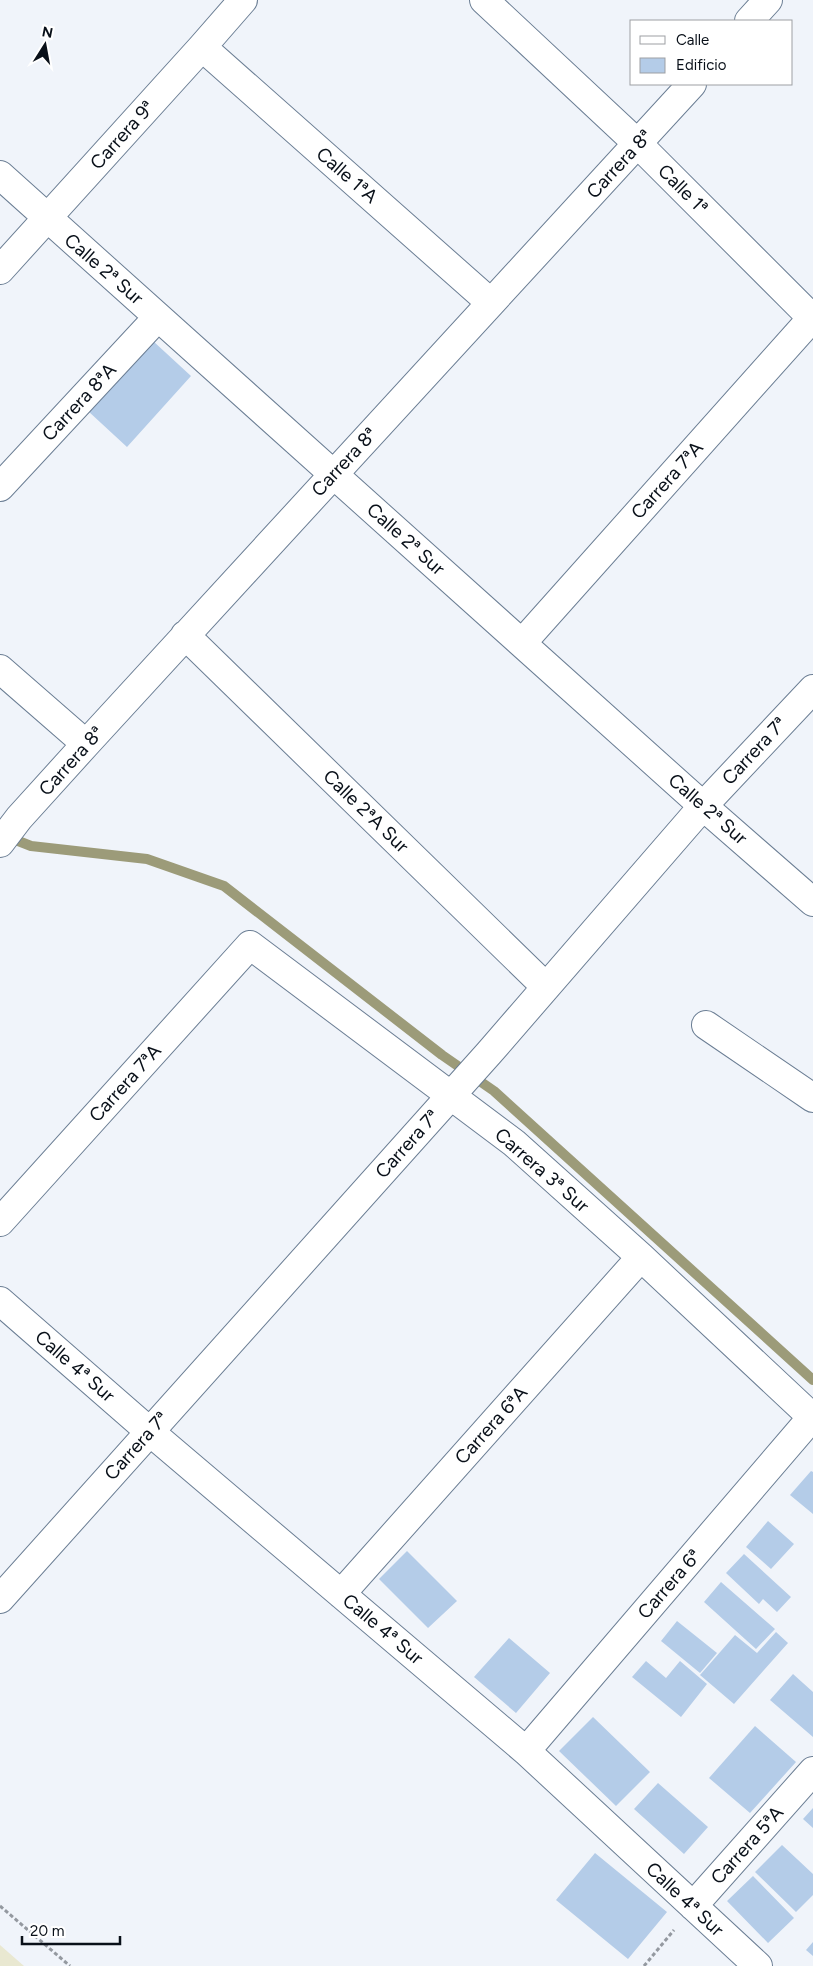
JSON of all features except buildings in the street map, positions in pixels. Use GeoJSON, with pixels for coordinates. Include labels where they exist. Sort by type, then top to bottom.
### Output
{"type":"FeatureCollection","features":[{"type":"Feature","properties":{"kind":"street","name":"Calle 1ª"},"geometry":{"type":"LineString","coordinates":[[484,0],[638,144],[813,318]]}},
{"type":"Feature","properties":{"kind":"street"},"geometry":{"type":"LineString","coordinates":[[750,20],[768,0]]}},
{"type":"Feature","properties":{"kind":"street","name":"Carrera 9ª"},"geometry":{"type":"LineString","coordinates":[[0,270],[202,47],[228,5]]}},
{"type":"Feature","properties":{"kind":"street","name":"Calle 1ªA"},"geometry":{"type":"LineString","coordinates":[[202,47],[491,303]]}},
{"type":"Feature","properties":{"kind":"street","name":"Carrera 8ª"},"geometry":{"type":"LineString","coordinates":[[0,843],[18,818],[691,85]]}},
{"type":"Feature","properties":{"kind":"street","name":"Calle 2ª Sur"},"geometry":{"type":"LineString","coordinates":[[0,175],[703,806],[813,902]]}},
{"type":"Feature","properties":{"kind":"street","name":"Carrera 8ªA"},"geometry":{"type":"LineString","coordinates":[[0,487],[158,317]]}},
{"type":"Feature","properties":{"kind":"street","name":"Carrera 7ªA"},"geometry":{"type":"LineString","coordinates":[[522,642],[813,318]]}},
{"type":"Feature","properties":{"kind":"street","name":"Calle 2ªA Sur"},"geometry":{"type":"LineString","coordinates":[[185,635],[546,986]]}},
{"type":"Feature","properties":{"kind":"street"},"geometry":{"type":"LineString","coordinates":[[0,669],[86,744]]}},
{"type":"Feature","properties":{"kind":"street","name":"Carrera 7ª"},"geometry":{"type":"LineString","coordinates":[[0,1599],[489,1053],[703,806],[813,689]]}},
{"type":"Feature","properties":{"kind":"street","name":"Carrera 7ªA"},"geometry":{"type":"LineString","coordinates":[[0,1222],[250,945]]}},
{"type":"Feature","properties":{"kind":"street","name":"Carrera 3ª Sur"},"geometry":{"type":"LineString","coordinates":[[250,945],[454,1091],[641,1257],[813,1417]]}},
{"type":"Feature","properties":{"kind":"street"},"geometry":{"type":"LineString","coordinates":[[706,1025],[813,1098]]}},
{"type":"Feature","properties":{"kind":"street","name":"Carrera 6ªA"},"geometry":{"type":"LineString","coordinates":[[342,1594],[641,1257]]}},
{"type":"Feature","properties":{"kind":"street","name":"Calle 4ª Sur"},"geometry":{"type":"LineString","coordinates":[[0,1301],[149,1431],[526,1751],[758,1966]]}},
{"type":"Feature","properties":{"kind":"street","name":"Carrera 6ª"},"geometry":{"type":"LineString","coordinates":[[526,1751],[813,1417]]}},
{"type":"Feature","properties":{"kind":"street","name":"Carrera 5ªA"},"geometry":{"type":"LineString","coordinates":[[693,1906],[813,1771]]}},
{"type":"Feature","properties":{"kind":"path"},"geometry":{"type":"LineString","coordinates":[[0,1906],[70,1966]]}},
{"type":"Feature","properties":{"kind":"path"},"geometry":{"type":"LineString","coordinates":[[644,1966],[693,1906]]}},
{"type":"Feature","properties":{"kind":"green space"},"geometry":{"type":"Polygon","coordinates":[[[0,1945],[24,1966],[0,1966],[0,1945]]]}},
{"type":"Feature","properties":{"kind":"waterway"},"geometry":{"type":"LineString","coordinates":[[8,837],[31,846],[147,859],[224,886],[442,1055],[494,1091],[813,1380]]}}]}
